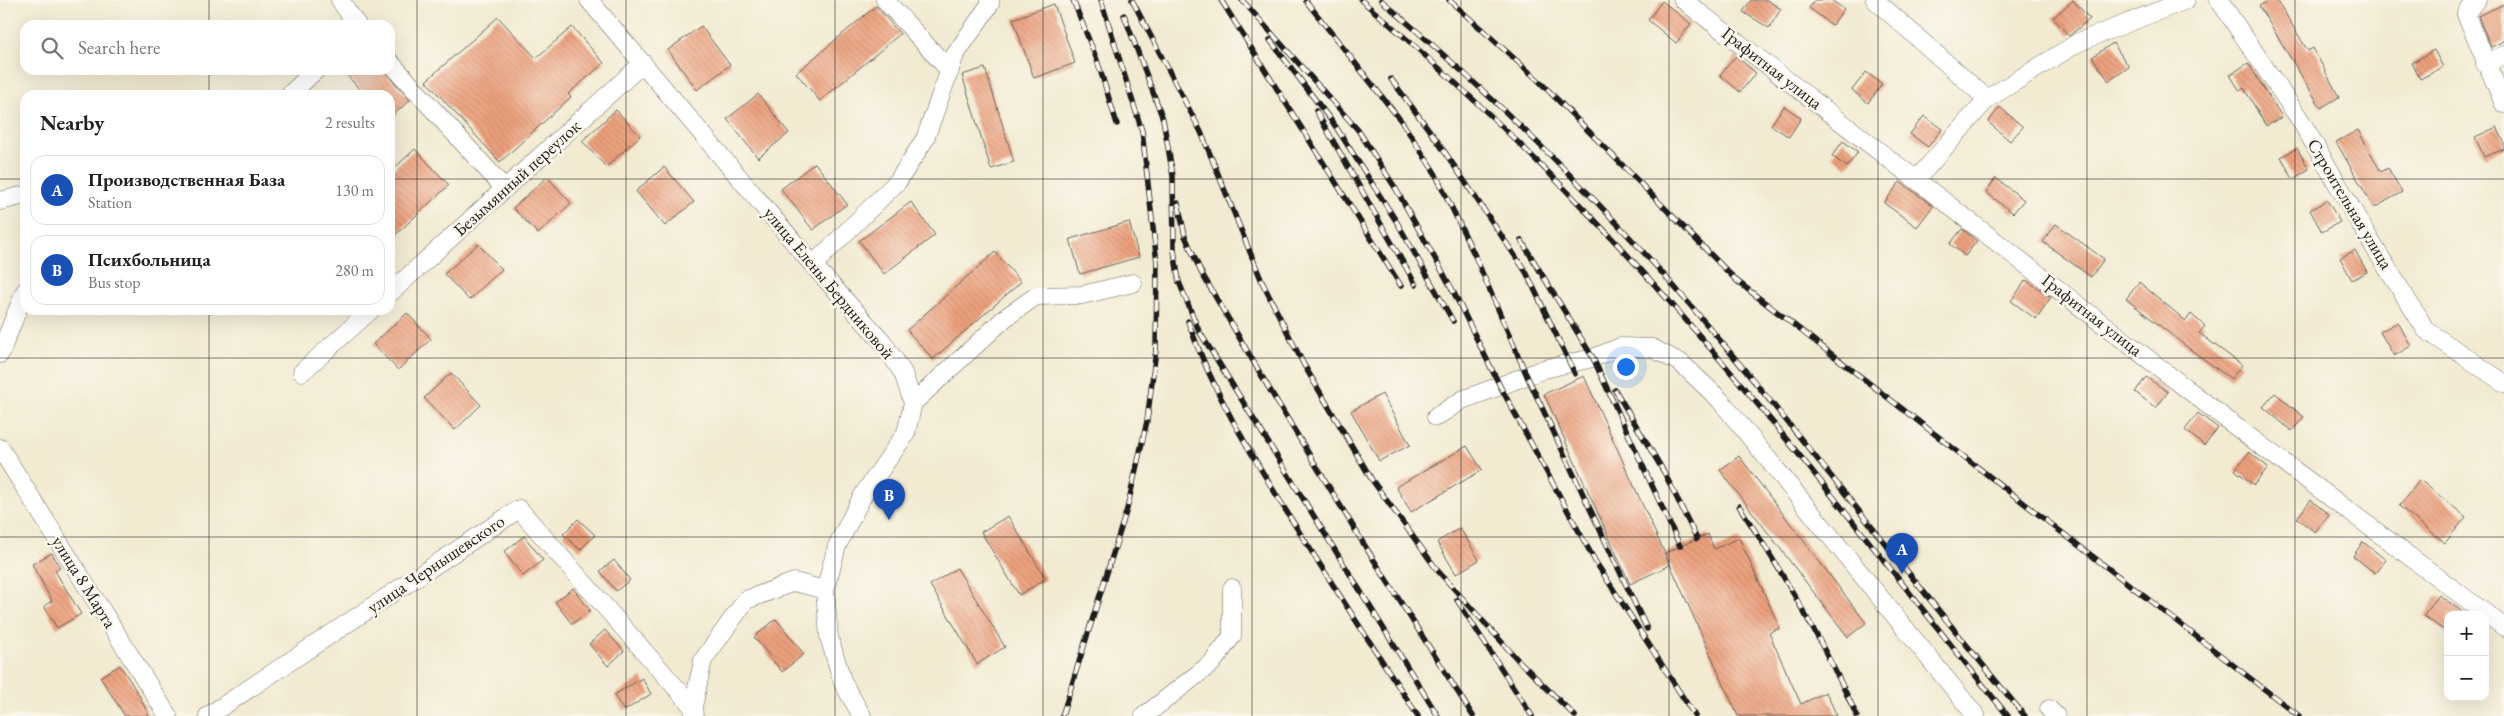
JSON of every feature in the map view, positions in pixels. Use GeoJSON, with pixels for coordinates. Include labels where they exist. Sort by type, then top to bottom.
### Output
{"type":"FeatureCollection","features":[{"type":"Feature","properties":{"kind":"street"},"geometry":{"type":"LineString","coordinates":[[340,0],[354,20]]}},
{"type":"Feature","properties":{"kind":"street","name":"улица Елены Бердниковой"},"geometry":{"type":"LineString","coordinates":[[589,0],[813,265],[882,341],[903,374],[913,403]]}},
{"type":"Feature","properties":{"kind":"street"},"geometry":{"type":"LineString","coordinates":[[886,0],[950,72]]}},
{"type":"Feature","properties":{"kind":"street"},"geometry":{"type":"LineString","coordinates":[[813,265],[898,181],[925,139],[956,54],[990,4],[990,0]]}},
{"type":"Feature","properties":{"kind":"street","name":"Графитная улица"},"geometry":{"type":"LineString","coordinates":[[1683,0],[2235,426],[2504,627]]}},
{"type":"Feature","properties":{"kind":"street"},"geometry":{"type":"LineString","coordinates":[[1876,0],[1987,99]]}},
{"type":"Feature","properties":{"kind":"street"},"geometry":{"type":"LineString","coordinates":[[1917,179],[1987,99],[2079,42],[2186,0]]}},
{"type":"Feature","properties":{"kind":"street","name":"Строительная улица"},"geometry":{"type":"LineString","coordinates":[[2219,0],[2301,121],[2371,242],[2426,330],[2504,383]]}},
{"type":"Feature","properties":{"kind":"street"},"geometry":{"type":"LineString","coordinates":[[2477,0],[2466,14],[2485,64],[2504,104]]}},
{"type":"Feature","properties":{"kind":"street"},"geometry":{"type":"LineString","coordinates":[[2485,64],[2504,55]]}},
{"type":"Feature","properties":{"kind":"street","name":"Безымянный переулок"},"geometry":{"type":"LineString","coordinates":[[395,288],[643,63]]}},
{"type":"Feature","properties":{"kind":"street"},"geometry":{"type":"LineString","coordinates":[[395,68],[505,189]]}},
{"type":"Feature","properties":{"kind":"street"},"geometry":{"type":"LineString","coordinates":[[294,90],[311,75]]}},
{"type":"Feature","properties":{"kind":"street"},"geometry":{"type":"LineString","coordinates":[[0,201],[20,199]]}},
{"type":"Feature","properties":{"kind":"street"},"geometry":{"type":"LineString","coordinates":[[862,716],[843,683],[829,637],[825,590],[837,546],[863,495],[906,433],[913,403],[1005,318],[1036,296],[1082,295],[1133,283]]}},
{"type":"Feature","properties":{"kind":"street"},"geometry":{"type":"LineString","coordinates":[[0,354],[20,304]]}},
{"type":"Feature","properties":{"kind":"street"},"geometry":{"type":"LineString","coordinates":[[302,372],[365,315]]}},
{"type":"Feature","properties":{"kind":"street"},"geometry":{"type":"LineString","coordinates":[[1436,417],[1462,400],[1544,369],[1594,358],[1620,347],[1652,348],[1681,363],[1720,400],[1976,716]]}},
{"type":"Feature","properties":{"kind":"street","name":"улица 8 Марта"},"geometry":{"type":"LineString","coordinates":[[0,448],[168,716]]}},
{"type":"Feature","properties":{"kind":"street","name":"улица Чернышевского"},"geometry":{"type":"LineString","coordinates":[[208,716],[519,509],[693,712]]}},
{"type":"Feature","properties":{"kind":"street","name":"улица Чернышевского"},"geometry":{"type":"LineString","coordinates":[[693,712],[703,660],[746,600],[794,582],[825,590]]}},
{"type":"Feature","properties":{"kind":"street"},"geometry":{"type":"LineString","coordinates":[[1144,716],[1212,663],[1232,636],[1232,588]]}},
{"type":"Feature","properties":{"kind":"building"},"geometry":{"type":"Polygon","coordinates":[[[1751,0],[1767,0],[1781,9],[1769,28],[1743,12],[1751,0]]]}},
{"type":"Feature","properties":{"kind":"building"},"geometry":{"type":"Polygon","coordinates":[[[1815,0],[1831,0],[1844,9],[1832,25],[1809,8],[1815,0]]]}},
{"type":"Feature","properties":{"kind":"building"},"geometry":{"type":"Polygon","coordinates":[[[2073,0],[2090,19],[2069,36],[2053,18],[2073,0]]]}},
{"type":"Feature","properties":{"kind":"building"},"geometry":{"type":"Polygon","coordinates":[[[2270,0],[2277,0],[2308,51],[2313,48],[2339,97],[2321,108],[2259,6],[2270,0]]]}},
{"type":"Feature","properties":{"kind":"building"},"geometry":{"type":"Polygon","coordinates":[[[1662,1],[1691,24],[1676,43],[1648,20],[1662,1]]]}},
{"type":"Feature","properties":{"kind":"building"},"geometry":{"type":"Polygon","coordinates":[[[1054,4],[1075,63],[1034,78],[1013,19],[1054,4]]]}},
{"type":"Feature","properties":{"kind":"building"},"geometry":{"type":"Polygon","coordinates":[[[2504,4],[2504,41],[2491,47],[2478,16],[2504,4]]]}},
{"type":"Feature","properties":{"kind":"building"},"geometry":{"type":"Polygon","coordinates":[[[876,6],[900,34],[820,101],[796,73],[876,6]]]}},
{"type":"Feature","properties":{"kind":"building"},"geometry":{"type":"Polygon","coordinates":[[[498,17],[536,58],[572,27],[604,63],[568,94],[571,97],[500,162],[426,81],[498,17]]]}},
{"type":"Feature","properties":{"kind":"building"},"geometry":{"type":"Polygon","coordinates":[[[701,26],[730,65],[697,90],[668,50],[701,26]]]}},
{"type":"Feature","properties":{"kind":"building"},"geometry":{"type":"Polygon","coordinates":[[[2113,43],[2129,67],[2109,81],[2092,57],[2113,43]]]}},
{"type":"Feature","properties":{"kind":"building"},"geometry":{"type":"Polygon","coordinates":[[[2434,50],[2443,67],[2420,79],[2412,63],[2434,50]]]}},
{"type":"Feature","properties":{"kind":"building"},"geometry":{"type":"Polygon","coordinates":[[[1736,56],[1756,73],[1740,92],[1720,75],[1736,56]]]}},
{"type":"Feature","properties":{"kind":"building"},"geometry":{"type":"Polygon","coordinates":[[[2248,63],[2282,117],[2266,126],[2244,88],[2240,91],[2230,75],[2248,63]]]}},
{"type":"Feature","properties":{"kind":"building"},"geometry":{"type":"Polygon","coordinates":[[[985,68],[1014,162],[991,169],[962,75],[985,68]]]}},
{"type":"Feature","properties":{"kind":"building"},"geometry":{"type":"Polygon","coordinates":[[[1866,72],[1882,84],[1868,103],[1852,90],[1866,72]]]}},
{"type":"Feature","properties":{"kind":"building"},"geometry":{"type":"Polygon","coordinates":[[[347,75],[388,75],[410,100],[395,114],[395,90],[360,90],[347,75]]]}},
{"type":"Feature","properties":{"kind":"building"},"geometry":{"type":"Polygon","coordinates":[[[758,94],[789,133],[758,158],[727,119],[758,94]]]}},
{"type":"Feature","properties":{"kind":"building"},"geometry":{"type":"Polygon","coordinates":[[[1784,106],[1801,118],[1789,137],[1771,125],[1784,106]]]}},
{"type":"Feature","properties":{"kind":"building"},"geometry":{"type":"Polygon","coordinates":[[[2000,107],[2023,127],[2010,141],[1988,122],[2000,107]]]}},
{"type":"Feature","properties":{"kind":"building"},"geometry":{"type":"Polygon","coordinates":[[[616,110],[640,136],[606,167],[582,141],[616,110]]]}},
{"type":"Feature","properties":{"kind":"building"},"geometry":{"type":"Polygon","coordinates":[[[1924,116],[1942,129],[1928,147],[1910,134],[1924,116]]]}},
{"type":"Feature","properties":{"kind":"building"},"geometry":{"type":"Polygon","coordinates":[[[2497,127],[2504,142],[2504,149],[2484,157],[2475,137],[2497,127]]]}},
{"type":"Feature","properties":{"kind":"building"},"geometry":{"type":"Polygon","coordinates":[[[2358,130],[2381,172],[2388,168],[2402,192],[2374,208],[2336,142],[2358,130]]]}},
{"type":"Feature","properties":{"kind":"building"},"geometry":{"type":"Polygon","coordinates":[[[1843,141],[1858,152],[1847,167],[1832,156],[1843,141]]]}},
{"type":"Feature","properties":{"kind":"building"},"geometry":{"type":"Polygon","coordinates":[[[2297,148],[2309,169],[2293,179],[2281,157],[2297,148]]]}},
{"type":"Feature","properties":{"kind":"building"},"geometry":{"type":"Polygon","coordinates":[[[415,149],[449,185],[395,235],[395,167],[415,149]]]}},
{"type":"Feature","properties":{"kind":"building"},"geometry":{"type":"Polygon","coordinates":[[[815,163],[847,204],[813,230],[781,189],[815,163]]]}},
{"type":"Feature","properties":{"kind":"building"},"geometry":{"type":"Polygon","coordinates":[[[664,167],[694,202],[665,226],[636,191],[664,167]]]}},
{"type":"Feature","properties":{"kind":"building"},"geometry":{"type":"Polygon","coordinates":[[[547,177],[571,203],[538,234],[513,208],[547,177]]]}},
{"type":"Feature","properties":{"kind":"building"},"geometry":{"type":"Polygon","coordinates":[[[1996,178],[2024,200],[2013,213],[1986,192],[1996,178]]]}},
{"type":"Feature","properties":{"kind":"building"},"geometry":{"type":"Polygon","coordinates":[[[1900,182],[1933,206],[1917,227],[1884,203],[1900,182]]]}},
{"type":"Feature","properties":{"kind":"building"},"geometry":{"type":"Polygon","coordinates":[[[2327,200],[2340,222],[2322,232],[2310,210],[2327,200]]]}},
{"type":"Feature","properties":{"kind":"building"},"geometry":{"type":"Polygon","coordinates":[[[911,202],[935,235],[884,274],[859,241],[911,202]]]}},
{"type":"Feature","properties":{"kind":"building"},"geometry":{"type":"Polygon","coordinates":[[[1129,222],[1139,257],[1080,274],[1070,239],[1129,222]]]}},
{"type":"Feature","properties":{"kind":"building"},"geometry":{"type":"Polygon","coordinates":[[[2056,224],[2104,259],[2091,277],[2043,242],[2056,224]]]}},
{"type":"Feature","properties":{"kind":"building"},"geometry":{"type":"Polygon","coordinates":[[[1962,229],[1977,241],[1965,256],[1950,244],[1962,229]]]}},
{"type":"Feature","properties":{"kind":"building"},"geometry":{"type":"Polygon","coordinates":[[[478,244],[502,269],[469,300],[444,274],[478,244]]]}},
{"type":"Feature","properties":{"kind":"building"},"geometry":{"type":"Polygon","coordinates":[[[2355,250],[2367,272],[2352,280],[2340,258],[2355,250]]]}},
{"type":"Feature","properties":{"kind":"building"},"geometry":{"type":"Polygon","coordinates":[[[995,252],[1021,282],[933,359],[907,330],[995,252]]]}},
{"type":"Feature","properties":{"kind":"building"},"geometry":{"type":"Polygon","coordinates":[[[2026,280],[2051,297],[2036,319],[2011,301],[2026,280]]]}},
{"type":"Feature","properties":{"kind":"building"},"geometry":{"type":"Polygon","coordinates":[[[2139,282],[2186,321],[2191,314],[2205,326],[2199,333],[2242,365],[2231,379],[2126,299],[2139,282]]]}},
{"type":"Feature","properties":{"kind":"building"},"geometry":{"type":"Polygon","coordinates":[[[407,313],[431,339],[398,370],[373,344],[407,313]]]}},
{"type":"Feature","properties":{"kind":"building"},"geometry":{"type":"Polygon","coordinates":[[[2398,322],[2411,346],[2394,356],[2380,332],[2398,322]]]}},
{"type":"Feature","properties":{"kind":"building"},"geometry":{"type":"Polygon","coordinates":[[[451,373],[481,405],[455,430],[424,398],[451,373]]]}},
{"type":"Feature","properties":{"kind":"building"},"geometry":{"type":"Polygon","coordinates":[[[1584,376],[1670,565],[1630,584],[1544,394],[1584,376]]]}},
{"type":"Feature","properties":{"kind":"building"},"geometry":{"type":"Polygon","coordinates":[[[2146,377],[2168,392],[2156,408],[2135,392],[2146,377]]]}},
{"type":"Feature","properties":{"kind":"building"},"geometry":{"type":"Polygon","coordinates":[[[2275,393],[2304,417],[2292,431],[2263,407],[2275,393]]]}},
{"type":"Feature","properties":{"kind":"building"},"geometry":{"type":"Polygon","coordinates":[[[1382,394],[1410,445],[1379,461],[1351,411],[1382,394]]]}},
{"type":"Feature","properties":{"kind":"building"},"geometry":{"type":"Polygon","coordinates":[[[2198,413],[2218,428],[2204,445],[2185,430],[2198,413]]]}},
{"type":"Feature","properties":{"kind":"building"},"geometry":{"type":"Polygon","coordinates":[[[1467,446],[1482,470],[1411,512],[1396,487],[1467,446]]]}},
{"type":"Feature","properties":{"kind":"building"},"geometry":{"type":"Polygon","coordinates":[[[2249,452],[2268,467],[2254,485],[2235,470],[2249,452]]]}},
{"type":"Feature","properties":{"kind":"building"},"geometry":{"type":"Polygon","coordinates":[[[1739,456],[1866,623],[1848,637],[1720,470],[1739,456]]]}},
{"type":"Feature","properties":{"kind":"building"},"geometry":{"type":"Polygon","coordinates":[[[2420,480],[2466,517],[2445,543],[2399,506],[2420,480]]]}},
{"type":"Feature","properties":{"kind":"building"},"geometry":{"type":"Polygon","coordinates":[[[2311,500],[2329,515],[2315,532],[2297,518],[2311,500]]]}},
{"type":"Feature","properties":{"kind":"building"},"geometry":{"type":"Polygon","coordinates":[[[1008,516],[1046,579],[1019,595],[981,532],[1008,516]]]}},
{"type":"Feature","properties":{"kind":"building"},"geometry":{"type":"Polygon","coordinates":[[[578,519],[595,535],[580,550],[563,534],[578,519]]]}},
{"type":"Feature","properties":{"kind":"building"},"geometry":{"type":"Polygon","coordinates":[[[1460,528],[1479,560],[1456,574],[1437,542],[1460,528]]]}},
{"type":"Feature","properties":{"kind":"building"},"geometry":{"type":"Polygon","coordinates":[[[1708,534],[1714,549],[1739,538],[1780,628],[1769,633],[1801,704],[1826,692],[1837,716],[1738,716],[1665,553],[1708,534]]]}},
{"type":"Feature","properties":{"kind":"building"},"geometry":{"type":"Polygon","coordinates":[[[524,536],[543,560],[523,576],[504,552],[524,536]]]}},
{"type":"Feature","properties":{"kind":"building"},"geometry":{"type":"Polygon","coordinates":[[[2363,542],[2386,560],[2375,573],[2353,556],[2363,542]]]}},
{"type":"Feature","properties":{"kind":"building"},"geometry":{"type":"Polygon","coordinates":[[[52,553],[60,568],[55,571],[81,614],[57,628],[44,606],[52,601],[32,564],[52,553]]]}},
{"type":"Feature","properties":{"kind":"building"},"geometry":{"type":"Polygon","coordinates":[[[614,560],[630,580],[616,591],[600,571],[614,560]]]}},
{"type":"Feature","properties":{"kind":"building"},"geometry":{"type":"Polygon","coordinates":[[[957,568],[1005,647],[977,664],[930,585],[957,568]]]}},
{"type":"Feature","properties":{"kind":"building"},"geometry":{"type":"Polygon","coordinates":[[[573,588],[590,610],[572,624],[555,602],[573,588]]]}},
{"type":"Feature","properties":{"kind":"building"},"geometry":{"type":"Polygon","coordinates":[[[2439,595],[2461,611],[2444,611],[2444,630],[2424,616],[2439,595]]]}},
{"type":"Feature","properties":{"kind":"building"},"geometry":{"type":"Polygon","coordinates":[[[776,619],[804,654],[782,672],[754,637],[776,619]]]}},
{"type":"Feature","properties":{"kind":"building"},"geometry":{"type":"Polygon","coordinates":[[[605,630],[624,651],[608,666],[589,644],[605,630]]]}},
{"type":"Feature","properties":{"kind":"building"},"geometry":{"type":"Polygon","coordinates":[[[120,665],[139,695],[149,716],[125,716],[100,677],[120,665]]]}},
{"type":"Feature","properties":{"kind":"building"},"geometry":{"type":"Polygon","coordinates":[[[642,678],[651,694],[624,711],[614,695],[642,678]]]}},
{"type":"Feature","properties":{"kind":"railway"},"geometry":{"type":"LineString","coordinates":[[1073,0],[1097,60],[1117,124]]}},
{"type":"Feature","properties":{"kind":"railway"},"geometry":{"type":"LineString","coordinates":[[1062,716],[1127,509],[1147,421],[1156,350],[1157,263],[1142,131],[1101,0]]}},
{"type":"Feature","properties":{"kind":"railway"},"geometry":{"type":"LineString","coordinates":[[1132,0],[1201,132],[1263,284],[1304,365],[1372,480],[1438,571],[1518,660],[1575,716]]}},
{"type":"Feature","properties":{"kind":"railway"},"geometry":{"type":"LineString","coordinates":[[1221,0],[1401,286]]}},
{"type":"Feature","properties":{"kind":"railway"},"geometry":{"type":"LineString","coordinates":[[1242,0],[1358,130],[1396,189],[1451,287],[1500,386],[1595,561],[1695,716]]}},
{"type":"Feature","properties":{"kind":"railway"},"geometry":{"type":"LineString","coordinates":[[1361,0],[1456,83],[1516,141],[1658,288],[1811,469],[2008,716]]}},
{"type":"Feature","properties":{"kind":"railway"},"geometry":{"type":"LineString","coordinates":[[1381,0],[1503,109],[1581,186],[1655,265],[1776,408],[2025,716]]}},
{"type":"Feature","properties":{"kind":"railway"},"geometry":{"type":"LineString","coordinates":[[1449,0],[1537,79],[1737,281],[2299,716]]}},
{"type":"Feature","properties":{"kind":"railway"},"geometry":{"type":"LineString","coordinates":[[1306,1],[1402,122],[1435,173],[1475,256],[1527,376],[1647,629]]}},
{"type":"Feature","properties":{"kind":"railway"},"geometry":{"type":"LineString","coordinates":[[1124,15],[1163,119],[1173,176],[1174,250],[1179,282],[1199,331],[1438,716]]}},
{"type":"Feature","properties":{"kind":"railway"},"geometry":{"type":"LineString","coordinates":[[1270,40],[1336,127],[1398,224],[1453,321]]}},
{"type":"Feature","properties":{"kind":"railway"},"geometry":{"type":"LineString","coordinates":[[1391,79],[1438,142],[1526,272],[1575,374]]}},
{"type":"Feature","properties":{"kind":"railway"},"geometry":{"type":"LineString","coordinates":[[1316,111],[1416,285]]}},
{"type":"Feature","properties":{"kind":"railway"},"geometry":{"type":"LineString","coordinates":[[1178,203],[1185,236],[1201,272],[1365,546],[1473,716]]}},
{"type":"Feature","properties":{"kind":"railway"},"geometry":{"type":"LineString","coordinates":[[1521,240],[1593,358],[1680,546]]}},
{"type":"Feature","properties":{"kind":"railway"},"geometry":{"type":"LineString","coordinates":[[1188,321],[1209,374],[1249,449],[1308,546],[1418,716]]}},
{"type":"Feature","properties":{"kind":"railway"},"geometry":{"type":"LineString","coordinates":[[1615,390],[1664,472],[1697,539]]}},
{"type":"Feature","properties":{"kind":"railway"},"geometry":{"type":"LineString","coordinates":[[1739,506],[1772,557],[1802,609],[1831,662],[1857,716]]}},
{"type":"Feature","properties":{"kind":"railway"},"geometry":{"type":"LineString","coordinates":[[1457,600],[1532,716]]}},
{"type":"Feature","properties":{"kind":"place","name":"Психбольница"},"geometry":{"type":"Point","coordinates":[889,520]}},
{"type":"Feature","properties":{"kind":"place","name":"Производственная База"},"geometry":{"type":"Point","coordinates":[1902,574]}}]}
